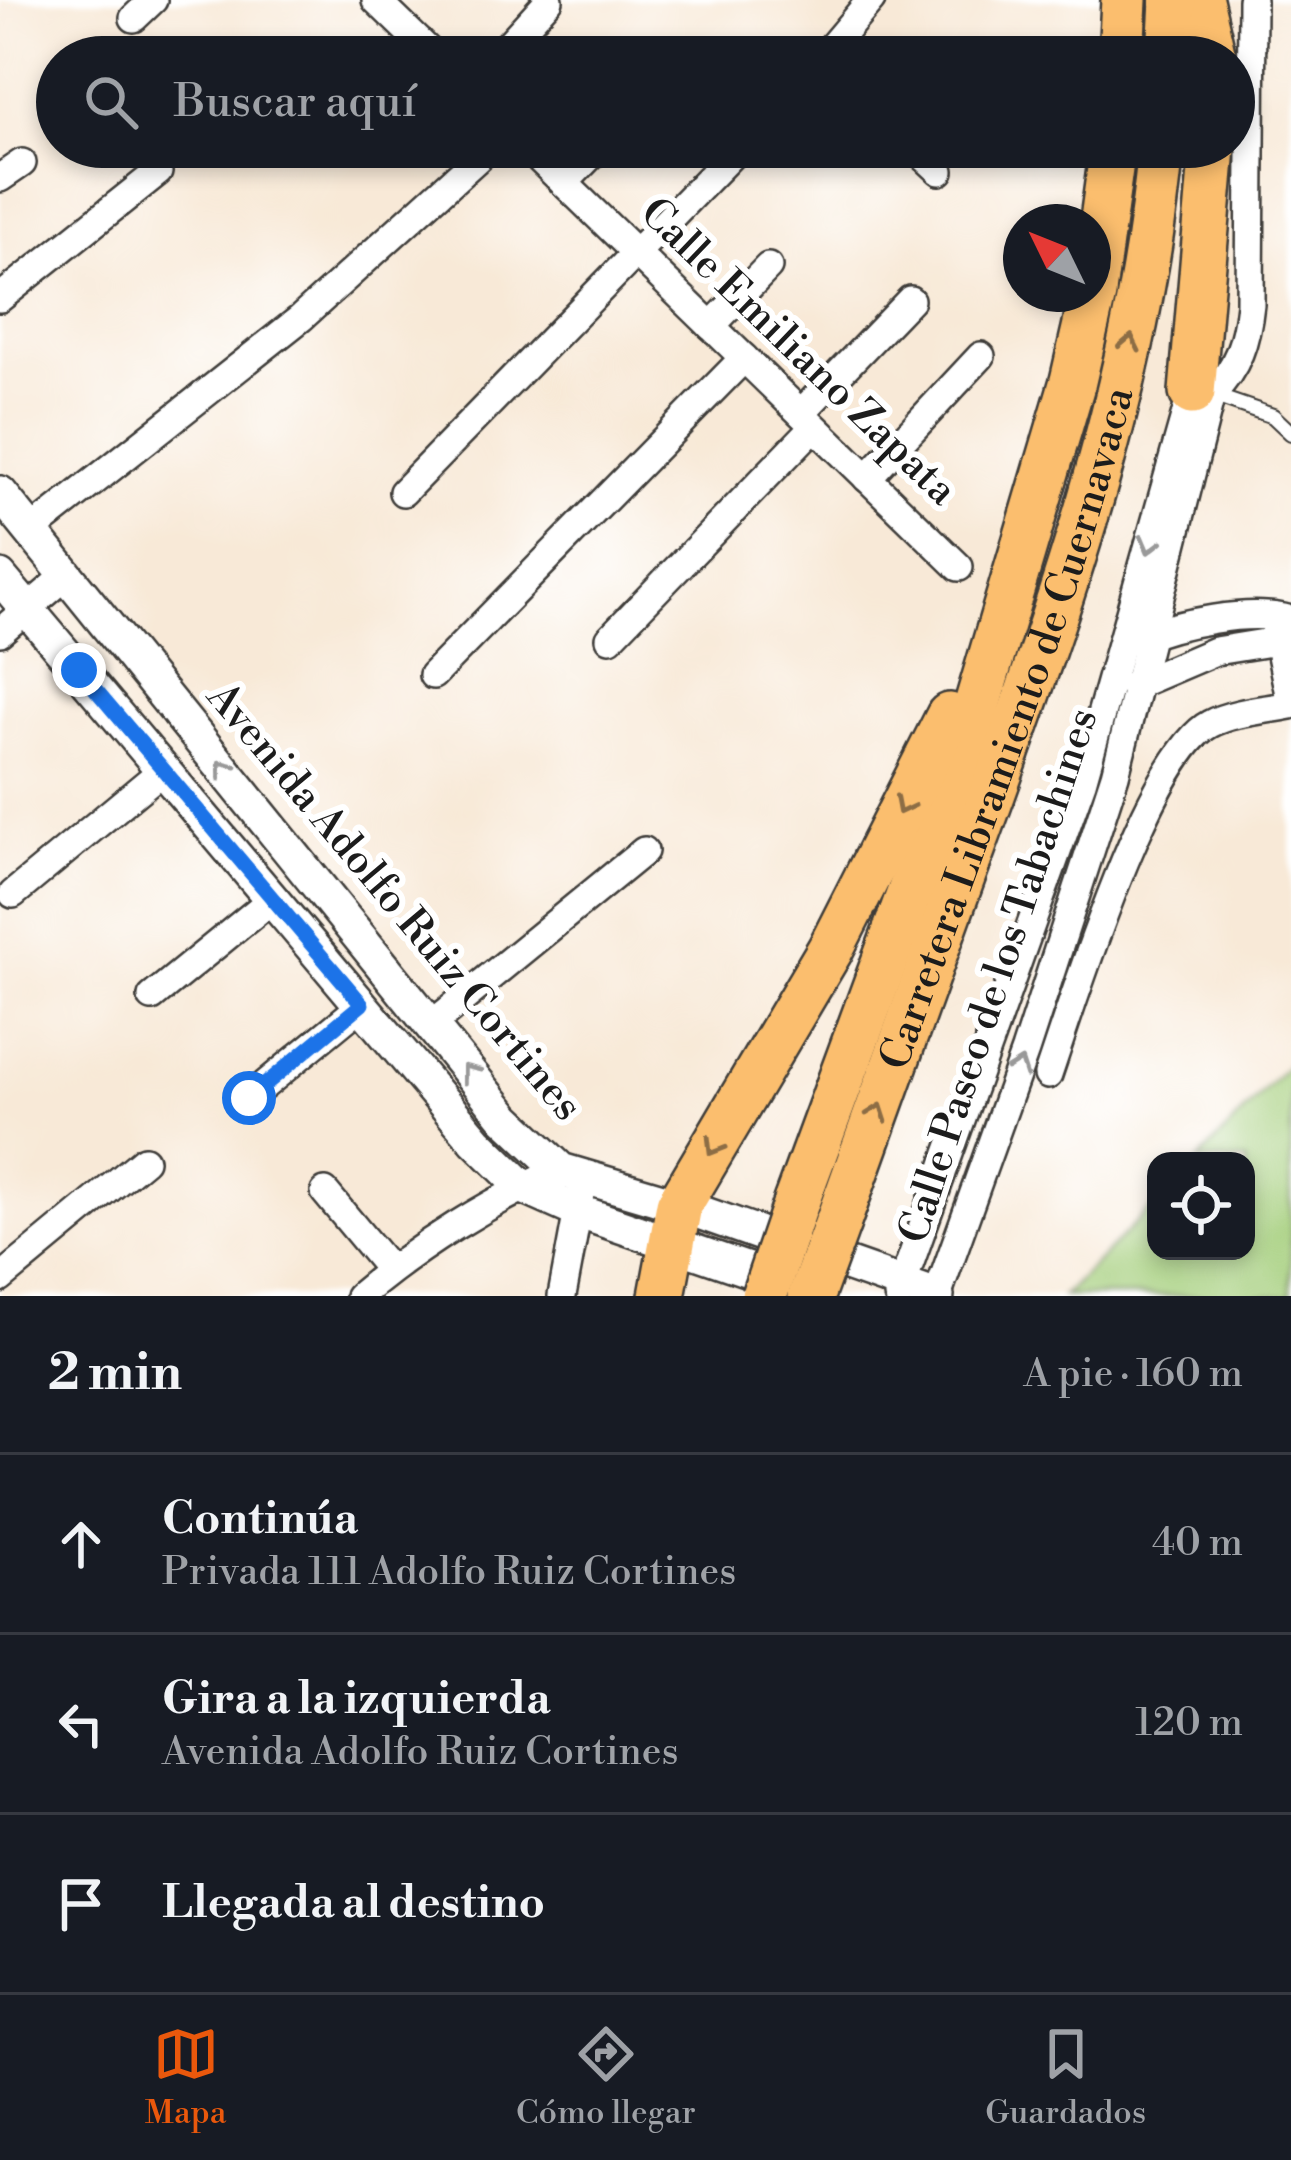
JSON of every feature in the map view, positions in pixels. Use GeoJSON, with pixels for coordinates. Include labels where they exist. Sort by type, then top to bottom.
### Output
{"type":"FeatureCollection","features":[{"type":"Feature","properties":{"kind":"highway"},"geometry":{"type":"LineString","coordinates":[[1122,36],[1124,0]]}},
{"type":"Feature","properties":{"kind":"highway"},"geometry":{"type":"LineString","coordinates":[[1171,36],[1173,0]]}},
{"type":"Feature","properties":{"kind":"highway"},"geometry":{"type":"LineString","coordinates":[[1200,0],[1208,36]]}},
{"type":"Feature","properties":{"kind":"highway","name":"Carretera Libramiento de Cuernavaca"},"geometry":{"type":"LineString","coordinates":[[1107,204],[1111,168]]}},
{"type":"Feature","properties":{"kind":"highway","name":"Carretera Libramiento de Cuernavaca"},"geometry":{"type":"LineString","coordinates":[[811,1296],[1058,611],[1117,406],[1141,290],[1158,168]]}},
{"type":"Feature","properties":{"kind":"highway"},"geometry":{"type":"LineString","coordinates":[[1202,393],[1212,168]]}},
{"type":"Feature","properties":{"kind":"highway","name":"Carretera Libramiento de Cuernavaca"},"geometry":{"type":"LineString","coordinates":[[764,1296],[969,732],[1088,312]]}},
{"type":"Feature","properties":{"kind":"highway"},"geometry":{"type":"LineString","coordinates":[[662,1296],[675,1223],[830,950],[1013,590]]}},
{"type":"Feature","properties":{"kind":"street"},"geometry":{"type":"LineString","coordinates":[[376,0],[404,36]]}},
{"type":"Feature","properties":{"kind":"street"},"geometry":{"type":"LineString","coordinates":[[516,36],[549,0]]}},
{"type":"Feature","properties":{"kind":"street"},"geometry":{"type":"LineString","coordinates":[[841,36],[871,0]]}},
{"type":"Feature","properties":{"kind":"street"},"geometry":{"type":"LineString","coordinates":[[1252,0],[1252,36]]}},
{"type":"Feature","properties":{"kind":"street"},"geometry":{"type":"LineString","coordinates":[[31,531],[301,318],[467,168]]}},
{"type":"Feature","properties":{"kind":"street","name":"Calle Emiliano Zapata"},"geometry":{"type":"LineString","coordinates":[[549,168],[959,567]]}},
{"type":"Feature","properties":{"kind":"street"},"geometry":{"type":"LineString","coordinates":[[564,183],[579,168]]}},
{"type":"Feature","properties":{"kind":"street"},"geometry":{"type":"LineString","coordinates":[[403,492],[719,168]]}},
{"type":"Feature","properties":{"kind":"street"},"geometry":{"type":"LineString","coordinates":[[937,168],[940,171]]}},
{"type":"Feature","properties":{"kind":"street"},"geometry":{"type":"LineString","coordinates":[[1202,393],[1238,362],[1246,338],[1251,168]]}},
{"type":"Feature","properties":{"kind":"street"},"geometry":{"type":"LineString","coordinates":[[0,298],[158,172]]}},
{"type":"Feature","properties":{"kind":"street"},"geometry":{"type":"LineString","coordinates":[[711,326],[768,267]]}},
{"type":"Feature","properties":{"kind":"street"},"geometry":{"type":"LineString","coordinates":[[610,638],[910,300]]}},
{"type":"Feature","properties":{"kind":"street"},"geometry":{"type":"LineString","coordinates":[[867,478],[981,356]]}},
{"type":"Feature","properties":{"kind":"street"},"geometry":{"type":"LineString","coordinates":[[433,675],[745,358]]}},
{"type":"Feature","properties":{"kind":"street","name":"Calle Paseo de los Tabachines"},"geometry":{"type":"LineString","coordinates":[[937,1296],[1025,1051],[1115,775],[1152,633],[1202,393]]}},
{"type":"Feature","properties":{"kind":"street","name":"Calle Paseo de los Tabachines"},"geometry":{"type":"LineString","coordinates":[[900,1290],[1082,782],[1202,393]]}},
{"type":"Feature","properties":{"kind":"street","name":"Avenida Adolfo Ruiz Cortines"},"geometry":{"type":"LineString","coordinates":[[0,494],[506,1118],[572,1174],[822,1296]]}},
{"type":"Feature","properties":{"kind":"street"},"geometry":{"type":"LineString","coordinates":[[0,632],[67,575]]}},
{"type":"Feature","properties":{"kind":"street","name":"Avenida Adolfo Ruiz Cortines"},"geometry":{"type":"LineString","coordinates":[[0,577],[476,1141],[523,1187],[577,1211],[675,1223],[900,1290],[937,1296]]}},
{"type":"Feature","properties":{"kind":"street"},"geometry":{"type":"LineString","coordinates":[[1048,1075],[1126,857],[1182,749],[1209,724],[1291,704],[1283,627],[1188,624],[1122,646]]}},
{"type":"Feature","properties":{"kind":"street","name":"Calle Paseo de los Tabachines"},"geometry":{"type":"LineString","coordinates":[[1107,699],[1283,627]]}},
{"type":"Feature","properties":{"kind":"street"},"geometry":{"type":"LineString","coordinates":[[113,710],[152,679]]}},
{"type":"Feature","properties":{"kind":"street"},"geometry":{"type":"LineString","coordinates":[[13,894],[164,769]]}},
{"type":"Feature","properties":{"kind":"street"},"geometry":{"type":"LineString","coordinates":[[431,1025],[644,851]]}},
{"type":"Feature","properties":{"kind":"street"},"geometry":{"type":"LineString","coordinates":[[152,998],[271,900]]}},
{"type":"Feature","properties":{"kind":"street"},"geometry":{"type":"LineString","coordinates":[[249,1098],[362,1004]]}},
{"type":"Feature","properties":{"kind":"street"},"geometry":{"type":"LineString","coordinates":[[476,1141],[506,1118]]}},
{"type":"Feature","properties":{"kind":"street"},"geometry":{"type":"LineString","coordinates":[[14,1296],[0,1278],[144,1160]]}},
{"type":"Feature","properties":{"kind":"street"},"geometry":{"type":"LineString","coordinates":[[359,1296],[390,1270],[523,1187],[572,1174],[577,1211],[562,1296]]}},
{"type":"Feature","properties":{"kind":"street"},"geometry":{"type":"LineString","coordinates":[[325,1192],[390,1270]]}},
{"type":"Feature","properties":{"kind":"lane"},"geometry":{"type":"LineString","coordinates":[[1202,393],[1273,416],[1291,433]]}},
{"type":"Feature","properties":{"kind":"green space"},"geometry":{"type":"Polygon","coordinates":[[[1291,1062],[1291,1296],[1063,1296],[1147,1212],[1147,1260],[1255,1260],[1255,1152],[1206,1152],[1291,1062]]]}},
{"type":"Feature","properties":{"kind":"route"},"geometry":{"type":"LineString","coordinates":[[79,670],[362,1004],[249,1098]]}}]}
